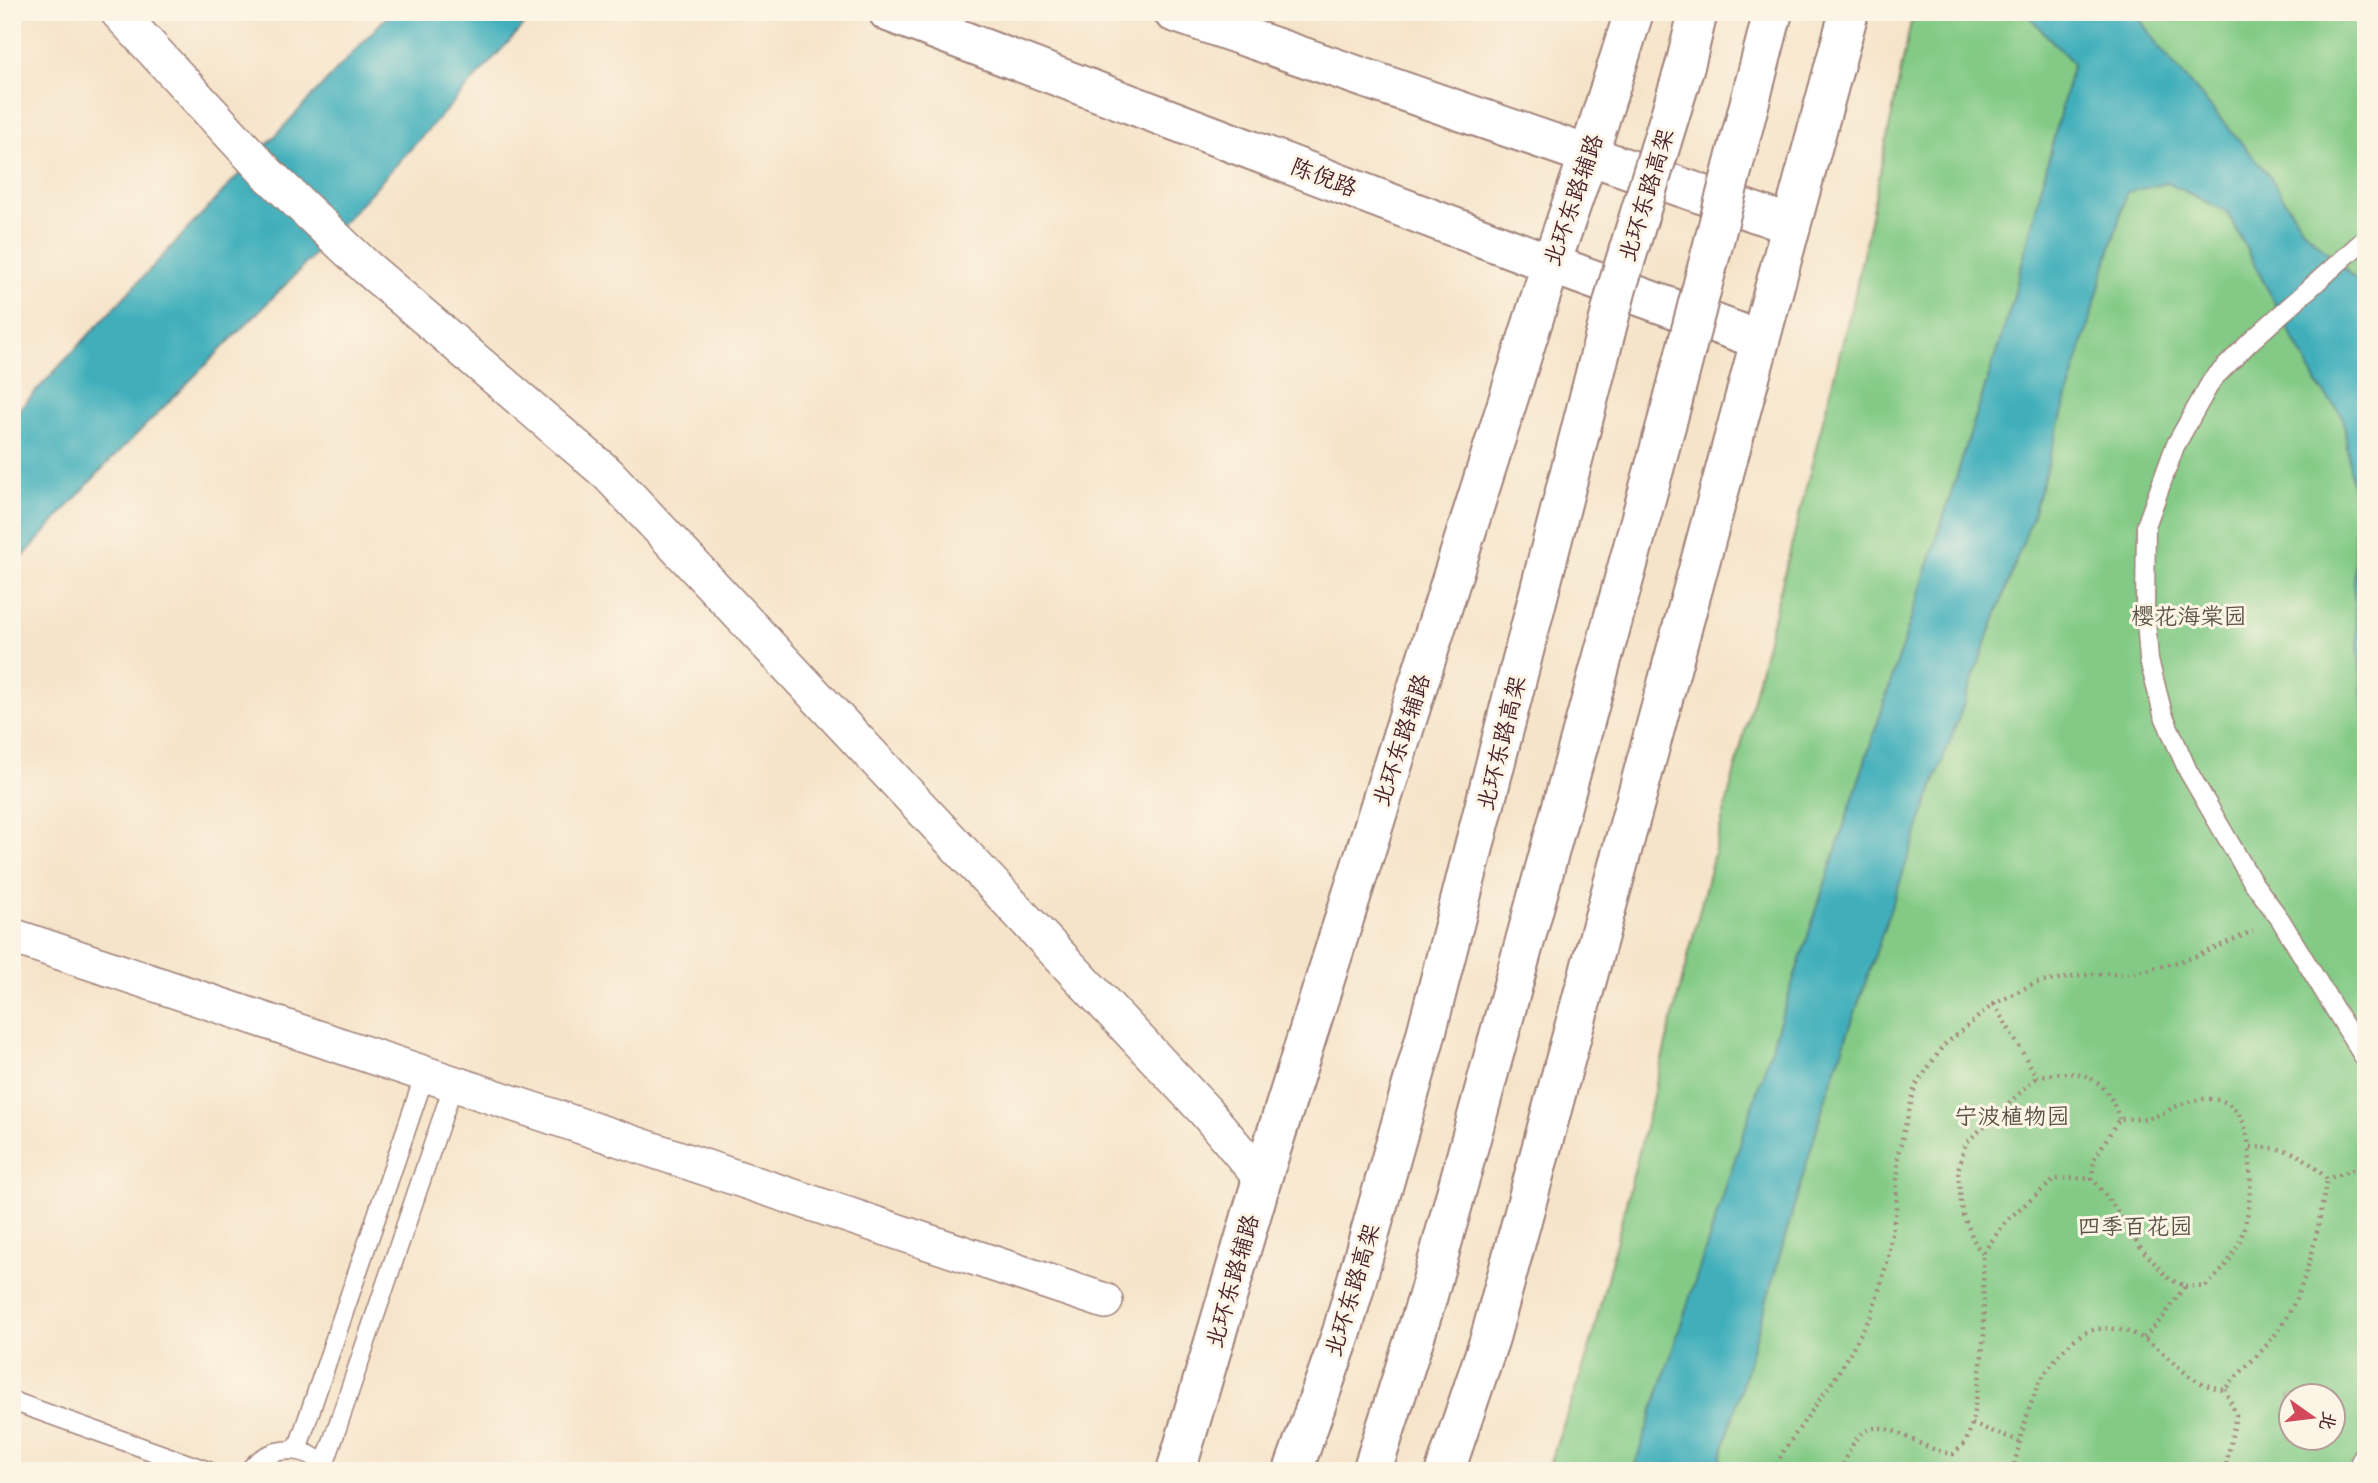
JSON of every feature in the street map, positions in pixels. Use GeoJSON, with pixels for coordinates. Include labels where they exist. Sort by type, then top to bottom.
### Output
{"type":"FeatureCollection","features":[{"type":"Feature","properties":{"kind":"main road","name":"陈倪路"},"geometry":{"type":"LineString","coordinates":[[888,12],[1551,264],[1760,340]]}},
{"type":"Feature","properties":{"kind":"main road"},"geometry":{"type":"LineString","coordinates":[[1173,12],[1791,225]]}},
{"type":"Feature","properties":{"kind":"main road","name":"北环东路辅路"},"geometry":{"type":"LineString","coordinates":[[1176,1471],[1262,1179],[1551,264],[1590,154],[1634,12]]}},
{"type":"Feature","properties":{"kind":"main road","name":"北环东路高架"},"geometry":{"type":"LineString","coordinates":[[1293,1471],[1342,1332],[1424,1042],[1618,288],[1685,66],[1698,12]]}},
{"type":"Feature","properties":{"kind":"main road"},"geometry":{"type":"LineString","coordinates":[[1372,1471],[1431,1285],[1673,400],[1773,12]]}},
{"type":"Feature","properties":{"kind":"main road"},"geometry":{"type":"LineString","coordinates":[[1445,1471],[1490,1338],[1849,12]]}},
{"type":"Feature","properties":{"kind":"street"},"geometry":{"type":"LineString","coordinates":[[118,12],[267,173],[366,267],[608,474],[1206,1112],[1262,1179]]}},
{"type":"Feature","properties":{"kind":"street"},"geometry":{"type":"LineString","coordinates":[[12,936],[1105,1301]]}},
{"type":"Feature","properties":{"kind":"lane"},"geometry":{"type":"LineString","coordinates":[[2366,238],[2251,341],[2212,380],[2175,446],[2146,526],[2145,607],[2149,660],[2163,715],[2188,771],[2252,881],[2280,919],[2366,1061]]}},
{"type":"Feature","properties":{"kind":"lane"},"geometry":{"type":"LineString","coordinates":[[297,1450],[440,1079]]}},
{"type":"Feature","properties":{"kind":"lane"},"geometry":{"type":"LineString","coordinates":[[249,1471],[264,1456],[280,1450],[297,1450],[312,1455],[326,1468],[440,1079]]}},
{"type":"Feature","properties":{"kind":"lane"},"geometry":{"type":"LineString","coordinates":[[12,1401],[208,1471]]}},
{"type":"Feature","properties":{"kind":"lane"},"geometry":{"type":"LineString","coordinates":[[2356,1471],[2366,1449]]}},
{"type":"Feature","properties":{"kind":"path"},"geometry":{"type":"LineString","coordinates":[[1774,1471],[1784,1450],[1835,1378],[1871,1316],[1888,1263],[1896,1209],[1898,1155],[1915,1087],[1943,1046],[1994,1004],[2035,983],[2093,974],[2132,974],[2192,958],[2280,919]]}},
{"type":"Feature","properties":{"kind":"path"},"geometry":{"type":"LineString","coordinates":[[1994,1004],[2037,1077]]}},
{"type":"Feature","properties":{"kind":"path"},"geometry":{"type":"LineString","coordinates":[[1983,1253],[1976,1245],[1962,1213],[1958,1170],[1966,1143],[2037,1077],[2059,1072],[2082,1075],[2104,1086],[2115,1105],[2119,1119],[2094,1159],[2091,1178],[2141,1248],[2169,1279],[2185,1286],[2205,1286],[2229,1263],[2239,1242],[2249,1208],[2249,1147],[2240,1115],[2229,1102],[2211,1098],[2182,1104],[2152,1118],[2119,1119]]}},
{"type":"Feature","properties":{"kind":"path"},"geometry":{"type":"LineString","coordinates":[[2249,1147],[2278,1148],[2300,1154],[2327,1179]]}},
{"type":"Feature","properties":{"kind":"path"},"geometry":{"type":"LineString","coordinates":[[2327,1179],[2366,1165]]}},
{"type":"Feature","properties":{"kind":"path"},"geometry":{"type":"LineString","coordinates":[[1841,1471],[1847,1452],[1862,1432],[1879,1426],[1936,1452],[1954,1454],[1966,1442],[1972,1424],[1984,1336],[1983,1253],[2008,1219],[2055,1179],[2091,1178]]}},
{"type":"Feature","properties":{"kind":"path"},"geometry":{"type":"LineString","coordinates":[[2225,1389],[2271,1340],[2298,1295],[2318,1225],[2327,1179]]}},
{"type":"Feature","properties":{"kind":"path"},"geometry":{"type":"LineString","coordinates":[[2144,1338],[2185,1286]]}},
{"type":"Feature","properties":{"kind":"path"},"geometry":{"type":"LineString","coordinates":[[2013,1471],[2038,1386],[2056,1357],[2085,1332],[2115,1328],[2144,1338],[2194,1380],[2210,1388],[2225,1389]]}},
{"type":"Feature","properties":{"kind":"path"},"geometry":{"type":"LineString","coordinates":[[2225,1389],[2236,1415],[2225,1471]]}},
{"type":"Feature","properties":{"kind":"path"},"geometry":{"type":"LineString","coordinates":[[1972,1424],[2020,1441]]}},
{"type":"Feature","properties":{"kind":"green space","name":"宁波植物园"},"geometry":{"type":"Polygon","coordinates":[[[1913,12],[2366,12],[2366,1471],[1547,1471],[1588,1354],[1855,293],[1913,12]]]}},
{"type":"Feature","properties":{"kind":"water"},"geometry":{"type":"Polygon","coordinates":[[[391,12],[536,12],[296,274],[100,471],[12,569],[12,417],[391,12]]]}},
{"type":"Feature","properties":{"kind":"water"},"geometry":{"type":"Polygon","coordinates":[[[2025,12],[2135,12],[2159,47],[2268,174],[2304,230],[2354,278],[2366,277],[2366,732],[2354,599],[2355,508],[2343,416],[2319,387],[2227,212],[2168,183],[2127,192],[2032,518],[1924,812],[1826,1097],[1717,1471],[1633,1471],[2012,303],[2073,63],[2025,12]]]}},
{"type":"Feature","properties":{"kind":"park label","name":"樱花海棠园"},"geometry":{"type":"Point","coordinates":[2189,616]}},
{"type":"Feature","properties":{"kind":"park label","name":"四季百花园"},"geometry":{"type":"Point","coordinates":[2135,1226]}}]}
